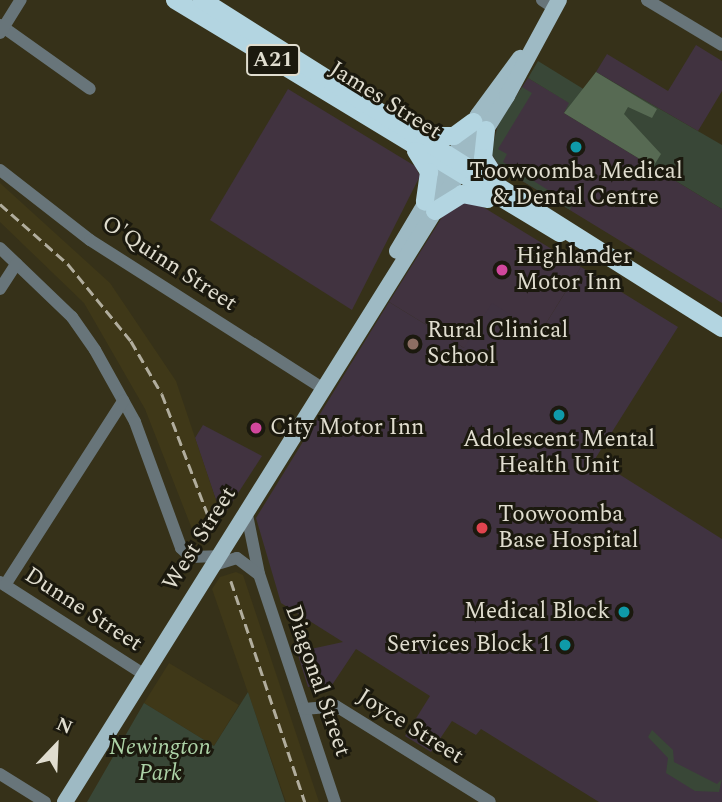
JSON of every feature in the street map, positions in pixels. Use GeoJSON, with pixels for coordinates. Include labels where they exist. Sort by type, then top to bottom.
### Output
{"type":"FeatureCollection","features":[{"type":"Feature","properties":{"kind":"highway","name":"James Street"},"geometry":{"type":"LineString","coordinates":[[175,0],[456,164],[514,209],[574,237]]}},
{"type":"Feature","properties":{"kind":"highway","name":"James Street"},"geometry":{"type":"LineString","coordinates":[[202,0],[416,140]]}},
{"type":"Feature","properties":{"kind":"highway"},"geometry":{"type":"LineString","coordinates":[[500,182],[483,158],[479,126],[450,137],[416,140],[429,172],[430,207],[468,193],[514,209]]}},
{"type":"Feature","properties":{"kind":"highway","name":"James Street"},"geometry":{"type":"LineString","coordinates":[[456,164],[500,182],[574,237],[722,328]]}},
{"type":"Feature","properties":{"kind":"main road","name":"West Street"},"geometry":{"type":"LineString","coordinates":[[65,802],[479,126],[533,44],[552,3]]}},
{"type":"Feature","properties":{"kind":"street"},"geometry":{"type":"LineString","coordinates":[[21,0],[1,29],[90,89]]}},
{"type":"Feature","properties":{"kind":"street"},"geometry":{"type":"LineString","coordinates":[[647,0],[720,39]]}},
{"type":"Feature","properties":{"kind":"street","name":"O'Quinn Street"},"geometry":{"type":"LineString","coordinates":[[0,170],[90,240],[321,387]]}},
{"type":"Feature","properties":{"kind":"street"},"geometry":{"type":"LineString","coordinates":[[0,248],[72,317],[123,401],[177,534],[191,558],[212,562],[237,558],[258,574]]}},
{"type":"Feature","properties":{"kind":"street"},"geometry":{"type":"LineString","coordinates":[[0,289],[16,264]]}},
{"type":"Feature","properties":{"kind":"street"},"geometry":{"type":"LineString","coordinates":[[2,583],[123,401]]}},
{"type":"Feature","properties":{"kind":"street","name":"Diagonal Street"},"geometry":{"type":"LineString","coordinates":[[246,509],[258,574],[335,802]]}},
{"type":"Feature","properties":{"kind":"street","name":"Dunne Street"},"geometry":{"type":"LineString","coordinates":[[2,583],[142,673]]}},
{"type":"Feature","properties":{"kind":"street","name":"Joyce Street"},"geometry":{"type":"LineString","coordinates":[[304,709],[336,706],[490,802]]}},
{"type":"Feature","properties":{"kind":"street"},"geometry":{"type":"LineString","coordinates":[[0,774],[45,802]]}},
{"type":"Feature","properties":{"kind":"shaded area"},"geometry":{"type":"Polygon","coordinates":[[[696,45],[722,61],[722,91],[698,131],[596,72],[607,54],[668,91],[696,45]]]}},
{"type":"Feature","properties":{"kind":"shaded area"},"geometry":{"type":"Polygon","coordinates":[[[528,78],[570,103],[564,113],[722,209],[722,303],[501,168],[491,153],[498,125],[528,78]]]}},
{"type":"Feature","properties":{"kind":"shaded area"},"geometry":{"type":"Polygon","coordinates":[[[288,89],[415,166],[420,176],[352,310],[210,220],[288,89]]]}},
{"type":"Feature","properties":{"kind":"shaded area"},"geometry":{"type":"Polygon","coordinates":[[[0,183],[110,283],[176,381],[222,518],[216,527],[194,534],[145,409],[84,303],[0,222],[0,183]]]}},
{"type":"Feature","properties":{"kind":"shaded area"},"geometry":{"type":"Polygon","coordinates":[[[464,202],[483,207],[581,267],[540,333],[464,348],[389,302],[444,214],[464,202]]]}},
{"type":"Feature","properties":{"kind":"shaded area","name":"Toowoomba Base Hospital"},"geometry":{"type":"Polygon","coordinates":[[[581,267],[678,327],[595,459],[722,539],[722,802],[599,802],[481,729],[476,735],[452,721],[431,752],[405,736],[430,696],[356,649],[330,688],[308,687],[297,652],[343,642],[281,603],[256,518],[389,302],[464,348],[492,303],[540,333],[581,267]]]}},
{"type":"Feature","properties":{"kind":"shaded area"},"geometry":{"type":"Polygon","coordinates":[[[203,425],[262,456],[222,518],[195,438],[203,425]]]}},
{"type":"Feature","properties":{"kind":"shaded area"},"geometry":{"type":"Polygon","coordinates":[[[236,572],[243,575],[319,802],[286,802],[212,589],[220,577],[236,572]]]}},
{"type":"Feature","properties":{"kind":"shaded area"},"geometry":{"type":"Polygon","coordinates":[[[169,663],[239,705],[214,746],[144,703],[169,663]]]}},
{"type":"Feature","properties":{"kind":"green space"},"geometry":{"type":"Polygon","coordinates":[[[538,61],[585,90],[596,72],[722,145],[722,209],[564,113],[569,103],[528,78],[538,61]]]}},
{"type":"Feature","properties":{"kind":"green space"},"geometry":{"type":"Polygon","coordinates":[[[596,72],[657,109],[652,118],[628,107],[624,114],[661,154],[653,167],[564,113],[596,72]]]}},
{"type":"Feature","properties":{"kind":"green space"},"geometry":{"type":"Polygon","coordinates":[[[522,87],[532,93],[498,149],[507,154],[503,162],[572,205],[570,210],[501,168],[491,153],[498,125],[522,87]]]}},
{"type":"Feature","properties":{"kind":"green space","name":"Newington Park"},"geometry":{"type":"Polygon","coordinates":[[[248,692],[285,802],[87,802],[144,703],[214,746],[248,692]]]}},
{"type":"Feature","properties":{"kind":"green space"},"geometry":{"type":"Polygon","coordinates":[[[652,730],[673,750],[674,762],[717,784],[722,779],[719,792],[695,791],[666,773],[668,758],[648,737],[652,730]]]}},
{"type":"Feature","properties":{"kind":"railway"},"geometry":{"type":"LineString","coordinates":[[0,204],[68,264],[131,341],[162,394],[214,531]]}},
{"type":"Feature","properties":{"kind":"railway"},"geometry":{"type":"LineString","coordinates":[[231,581],[305,802]]}},
{"type":"Feature","properties":{"kind":"place","name":"Toowoomba Medical & Dental Centre"},"geometry":{"type":"Point","coordinates":[576,147]}},
{"type":"Feature","properties":{"kind":"place","name":"Highlander Motor Inn"},"geometry":{"type":"Point","coordinates":[502,270]}},
{"type":"Feature","properties":{"kind":"place","name":"Rural Clinical School"},"geometry":{"type":"Point","coordinates":[413,344]}},
{"type":"Feature","properties":{"kind":"place","name":"Adolescent Mental Health Unit"},"geometry":{"type":"Point","coordinates":[559,415]}},
{"type":"Feature","properties":{"kind":"place","name":"City Motor Inn"},"geometry":{"type":"Point","coordinates":[256,428]}},
{"type":"Feature","properties":{"kind":"place","name":"Toowoomba Base Hospital"},"geometry":{"type":"Point","coordinates":[482,528]}},
{"type":"Feature","properties":{"kind":"place","name":"Medical Block"},"geometry":{"type":"Point","coordinates":[624,612]}},
{"type":"Feature","properties":{"kind":"place","name":"Services Block 1"},"geometry":{"type":"Point","coordinates":[565,645]}}]}
